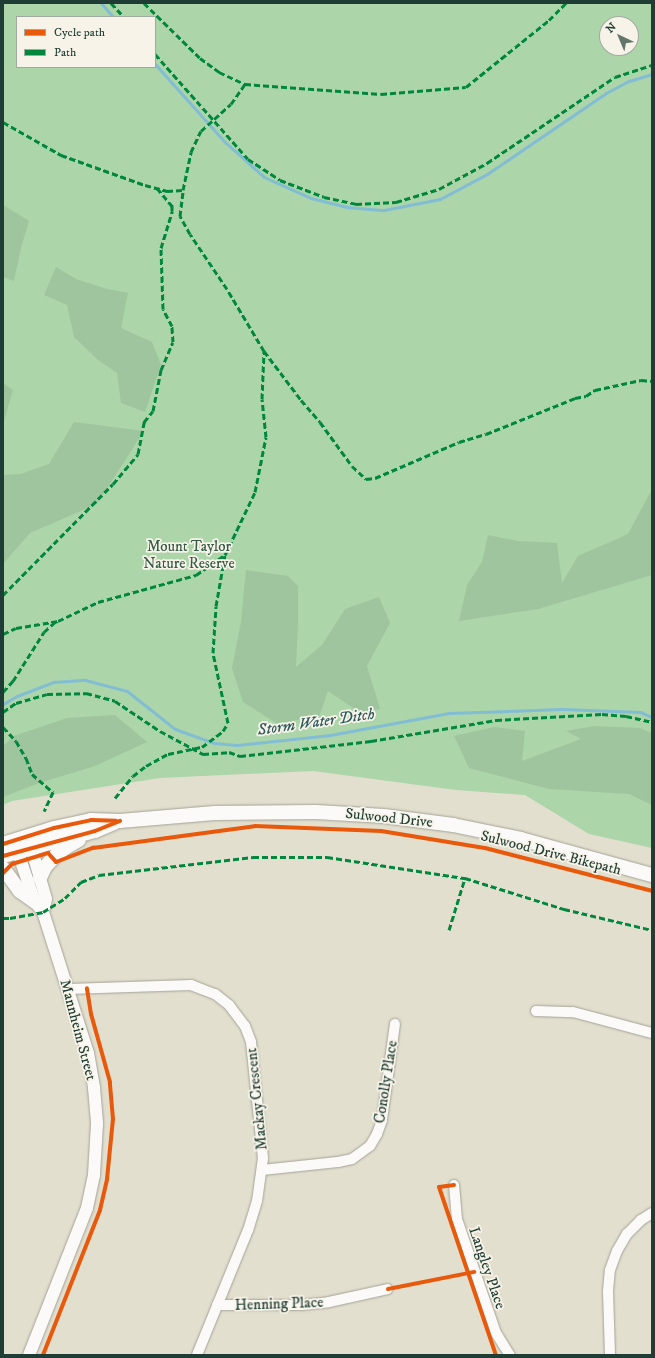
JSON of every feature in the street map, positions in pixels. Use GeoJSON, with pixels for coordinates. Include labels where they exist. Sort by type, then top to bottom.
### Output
{"type":"FeatureCollection","features":[{"type":"Feature","properties":{"kind":"main road","name":"Sulwood Drive"},"geometry":{"type":"LineString","coordinates":[[3,856],[19,844],[54,828],[91,820],[120,821],[215,813],[282,811],[384,816],[453,826],[520,839],[652,875]]}},
{"type":"Feature","properties":{"kind":"main road","name":"Sulwood Drive"},"geometry":{"type":"LineString","coordinates":[[19,844],[95,831],[120,821]]}},
{"type":"Feature","properties":{"kind":"main road"},"geometry":{"type":"LineString","coordinates":[[40,878],[45,867],[65,848],[95,831]]}},
{"type":"Feature","properties":{"kind":"main road"},"geometry":{"type":"LineString","coordinates":[[3,868],[20,891],[39,907]]}},
{"type":"Feature","properties":{"kind":"street","name":"Mannheim Street"},"geometry":{"type":"LineString","coordinates":[[19,844],[40,878],[46,899],[39,907]]}},
{"type":"Feature","properties":{"kind":"street","name":"Mannheim Street"},"geometry":{"type":"LineString","coordinates":[[19,844],[88,1053],[94,1088],[97,1141],[94,1175],[82,1224],[28,1355]]}},
{"type":"Feature","properties":{"kind":"street","name":"Mackay Crescent"},"geometry":{"type":"LineString","coordinates":[[68,989],[192,985],[211,992],[229,1005],[245,1026],[251,1042],[262,1132],[262,1170],[257,1201],[248,1230],[197,1355]]}},
{"type":"Feature","properties":{"kind":"street"},"geometry":{"type":"LineString","coordinates":[[536,1011],[573,1012],[652,1033]]}},
{"type":"Feature","properties":{"kind":"street","name":"Conolly Place"},"geometry":{"type":"LineString","coordinates":[[262,1170],[338,1162],[352,1159],[370,1146],[377,1134],[382,1120],[395,1024]]}},
{"type":"Feature","properties":{"kind":"street","name":"Langley Place"},"geometry":{"type":"LineString","coordinates":[[454,1185],[457,1219],[496,1333],[510,1355]]}},
{"type":"Feature","properties":{"kind":"street"},"geometry":{"type":"LineString","coordinates":[[610,1355],[608,1291],[610,1270],[617,1251],[627,1234],[641,1220],[652,1213]]}},
{"type":"Feature","properties":{"kind":"street","name":"Henning Place"},"geometry":{"type":"LineString","coordinates":[[217,1305],[302,1305],[329,1302],[388,1289]]}},
{"type":"Feature","properties":{"kind":"green space","name":"Mount Taylor Nature Reserve"},"geometry":{"type":"Polygon","coordinates":[[[3,3],[652,3],[652,848],[589,834],[525,795],[456,790],[313,771],[160,778],[12,801],[3,805],[3,3]]]}},
{"type":"Feature","properties":{"kind":"green space"},"geometry":{"type":"Polygon","coordinates":[[[3,205],[29,221],[21,248],[14,281],[3,277],[3,205]]]}},
{"type":"Feature","properties":{"kind":"green space"},"geometry":{"type":"Polygon","coordinates":[[[56,267],[76,279],[107,289],[128,293],[121,328],[152,342],[161,365],[145,412],[121,403],[117,373],[98,360],[74,337],[67,305],[44,295],[56,267]]]}},
{"type":"Feature","properties":{"kind":"green space"},"geometry":{"type":"Polygon","coordinates":[[[3,383],[13,390],[3,425],[3,383]]]}},
{"type":"Feature","properties":{"kind":"green space"},"geometry":{"type":"Polygon","coordinates":[[[74,422],[144,431],[97,504],[30,533],[3,564],[3,475],[21,474],[49,464],[74,422]]]}},
{"type":"Feature","properties":{"kind":"green space"},"geometry":{"type":"Polygon","coordinates":[[[652,489],[652,575],[538,609],[459,621],[467,585],[482,562],[488,535],[518,541],[557,543],[562,583],[578,556],[628,534],[652,489]]]}},
{"type":"Feature","properties":{"kind":"green space"},"geometry":{"type":"Polygon","coordinates":[[[246,570],[288,576],[298,586],[296,667],[322,645],[345,609],[379,597],[390,623],[367,666],[380,709],[359,712],[328,691],[319,717],[276,723],[243,702],[232,668],[241,622],[246,570]]]}},
{"type":"Feature","properties":{"kind":"green space"},"geometry":{"type":"Polygon","coordinates":[[[115,715],[147,742],[95,766],[39,783],[3,797],[3,746],[14,736],[67,718],[115,715]]]}},
{"type":"Feature","properties":{"kind":"green space"},"geometry":{"type":"Polygon","coordinates":[[[595,726],[640,728],[652,733],[652,805],[629,794],[549,789],[469,768],[454,736],[494,727],[525,731],[522,761],[581,739],[566,731],[595,726]]]}},
{"type":"Feature","properties":{"kind":"waterway"},"geometry":{"type":"LineString","coordinates":[[101,3],[112,16]]}},
{"type":"Feature","properties":{"kind":"waterway"},"geometry":{"type":"LineString","coordinates":[[156,65],[226,143],[264,177],[311,198],[347,207],[384,210],[440,199],[487,174],[606,93],[629,81],[652,74]]}},
{"type":"Feature","properties":{"kind":"waterway","name":"Storm Water Ditch"},"geometry":{"type":"LineString","coordinates":[[3,704],[17,696],[54,682],[85,680],[127,691],[175,729],[214,743],[237,745],[330,735],[449,713],[562,709],[640,712],[652,717]]}},
{"type":"Feature","properties":{"kind":"marked path"},"geometry":{"type":"LineString","coordinates":[[111,3],[123,16]]}},
{"type":"Feature","properties":{"kind":"marked path"},"geometry":{"type":"LineString","coordinates":[[144,3],[200,58],[219,72],[245,84],[381,94],[466,87],[549,20],[566,3]]}},
{"type":"Feature","properties":{"kind":"marked path"},"geometry":{"type":"LineString","coordinates":[[156,55],[248,159],[280,180],[324,197],[356,204],[396,202],[439,189],[487,163],[615,77],[652,65]]}},
{"type":"Feature","properties":{"kind":"marked path"},"geometry":{"type":"LineString","coordinates":[[115,798],[133,776],[146,766],[168,754],[202,747],[223,731],[228,723],[213,653],[216,606],[225,555],[255,492],[266,437],[262,399],[264,351],[227,289],[190,234],[180,216],[183,190],[191,152],[201,131],[231,104],[245,84]]}},
{"type":"Feature","properties":{"kind":"marked path"},"geometry":{"type":"LineString","coordinates":[[3,122],[61,155],[145,185],[167,191],[183,190]]}},
{"type":"Feature","properties":{"kind":"marked path"},"geometry":{"type":"LineString","coordinates":[[157,188],[174,208]]}},
{"type":"Feature","properties":{"kind":"marked path"},"geometry":{"type":"LineString","coordinates":[[3,595],[113,484],[138,454],[144,422],[153,411],[161,370],[173,342],[172,326],[163,309],[161,248],[172,211],[172,205]]}},
{"type":"Feature","properties":{"kind":"marked path"},"geometry":{"type":"LineString","coordinates":[[264,351],[301,400],[320,422],[352,466],[366,479],[375,478],[459,442],[486,434],[575,398],[586,396],[595,390],[641,380],[652,381]]}},
{"type":"Feature","properties":{"kind":"marked path"},"geometry":{"type":"LineString","coordinates":[[3,634],[16,628],[58,621],[98,602],[196,575],[225,555]]}},
{"type":"Feature","properties":{"kind":"marked path"},"geometry":{"type":"LineString","coordinates":[[3,692],[13,681],[44,632],[55,622]]}},
{"type":"Feature","properties":{"kind":"marked path"},"geometry":{"type":"LineString","coordinates":[[3,712],[16,703],[47,694],[86,693],[115,701],[160,731],[203,754],[229,752],[240,756],[371,741],[496,720],[602,714],[626,716],[652,722]]}},
{"type":"Feature","properties":{"kind":"marked path"},"geometry":{"type":"LineString","coordinates":[[3,727],[16,741],[26,758],[32,774],[53,792],[44,811]]}},
{"type":"Feature","properties":{"kind":"marked path"},"geometry":{"type":"LineString","coordinates":[[3,918],[43,912],[65,898],[81,882],[99,875],[253,857],[327,857],[465,878],[564,909],[652,930]]}},
{"type":"Feature","properties":{"kind":"marked path"},"geometry":{"type":"LineString","coordinates":[[449,930],[465,878]]}},
{"type":"Feature","properties":{"kind":"cycle path"},"geometry":{"type":"LineString","coordinates":[[3,844],[54,828],[91,820],[116,821]]}},
{"type":"Feature","properties":{"kind":"cycle path"},"geometry":{"type":"LineString","coordinates":[[3,856],[95,831],[120,821]]}},
{"type":"Feature","properties":{"kind":"cycle path","name":"Sulwood Drive Bikepath"},"geometry":{"type":"LineString","coordinates":[[3,873],[12,864],[48,853],[56,862],[93,848],[255,826],[381,831],[485,848],[652,891]]}},
{"type":"Feature","properties":{"kind":"cycle path"},"geometry":{"type":"LineString","coordinates":[[43,1355],[100,1210],[107,1179],[113,1119],[110,1082],[91,1014],[87,988]]}},
{"type":"Feature","properties":{"kind":"cycle path"},"geometry":{"type":"LineString","coordinates":[[454,1185],[439,1187],[496,1355]]}},
{"type":"Feature","properties":{"kind":"cycle path"},"geometry":{"type":"LineString","coordinates":[[388,1289],[474,1272]]}}]}
